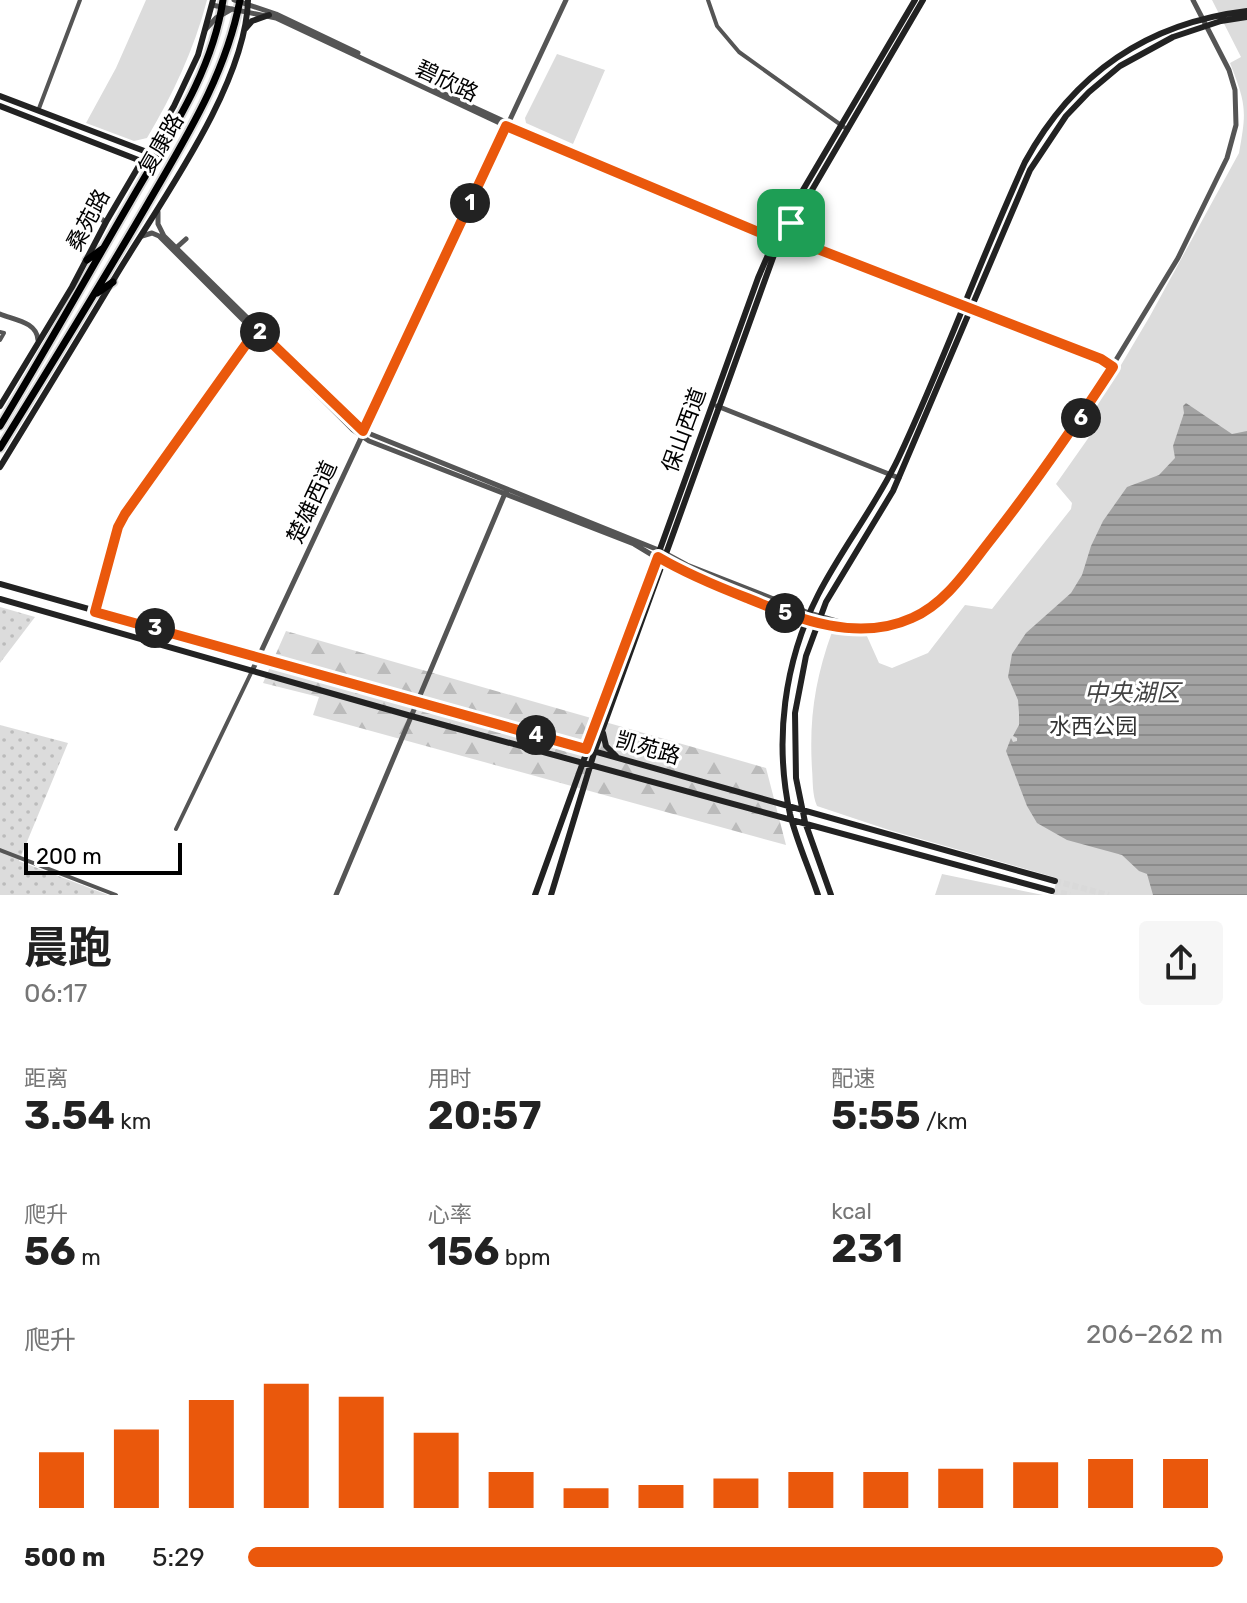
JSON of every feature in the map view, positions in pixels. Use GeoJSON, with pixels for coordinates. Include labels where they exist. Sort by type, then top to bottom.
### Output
{"type":"FeatureCollection","features":[{"type":"Feature","properties":{"kind":"highway","name":"复康路"},"geometry":{"type":"LineString","coordinates":[[0,448],[124,245],[213,86],[241,4]]}},
{"type":"Feature","properties":{"kind":"highway","name":"复康路"},"geometry":{"type":"LineString","coordinates":[[0,426],[76,300],[190,98],[207,60],[222,7]]}},
{"type":"Feature","properties":{"kind":"highway"},"geometry":{"type":"LineString","coordinates":[[87,260],[104,248]]}},
{"type":"Feature","properties":{"kind":"highway"},"geometry":{"type":"LineString","coordinates":[[92,297],[113,282]]}},
{"type":"Feature","properties":{"kind":"main road"},"geometry":{"type":"LineString","coordinates":[[845,128],[915,0]]}},
{"type":"Feature","properties":{"kind":"main road"},"geometry":{"type":"LineString","coordinates":[[774,236],[788,222],[923,0]]}},
{"type":"Feature","properties":{"kind":"main road","name":"桑苑路"},"geometry":{"type":"LineString","coordinates":[[0,406],[82,271],[106,222],[183,90],[206,30],[213,2]]}},
{"type":"Feature","properties":{"kind":"main road"},"geometry":{"type":"LineString","coordinates":[[241,4],[243,32]]}},
{"type":"Feature","properties":{"kind":"main road"},"geometry":{"type":"LineString","coordinates":[[831,895],[809,836],[789,806],[783,719],[790,672],[809,613],[890,474],[1025,162],[1060,109],[1092,76],[1121,54],[1154,36],[1247,11]]}},
{"type":"Feature","properties":{"kind":"main road"},"geometry":{"type":"LineString","coordinates":[[0,467],[159,207],[217,103],[243,32],[252,21],[269,15]]}},
{"type":"Feature","properties":{"kind":"main road"},"geometry":{"type":"LineString","coordinates":[[798,840],[796,819],[801,809],[794,756],[795,713],[806,656],[818,620],[899,478],[1030,170],[1066,116],[1120,66],[1160,42],[1203,22],[1247,17]]}},
{"type":"Feature","properties":{"kind":"main road"},"geometry":{"type":"LineString","coordinates":[[0,96],[147,152]]}},
{"type":"Feature","properties":{"kind":"main road"},"geometry":{"type":"LineString","coordinates":[[0,106],[141,161]]}},
{"type":"Feature","properties":{"kind":"main road"},"geometry":{"type":"LineString","coordinates":[[771,254],[776,229],[788,222]]}},
{"type":"Feature","properties":{"kind":"main road"},"geometry":{"type":"LineString","coordinates":[[119,272],[124,245]]}},
{"type":"Feature","properties":{"kind":"main road","name":"保山西道"},"geometry":{"type":"LineString","coordinates":[[551,895],[595,751],[771,254]]}},
{"type":"Feature","properties":{"kind":"main road"},"geometry":{"type":"LineString","coordinates":[[81,290],[82,271]]}},
{"type":"Feature","properties":{"kind":"main road","name":"保山西道"},"geometry":{"type":"LineString","coordinates":[[535,895],[594,726],[662,556]]}},
{"type":"Feature","properties":{"kind":"main road","name":"凯苑路"},"geometry":{"type":"LineString","coordinates":[[0,584],[1055,881]]}},
{"type":"Feature","properties":{"kind":"main road","name":"凯苑路"},"geometry":{"type":"LineString","coordinates":[[0,599],[411,716],[1052,891]]}},
{"type":"Feature","properties":{"kind":"main road"},"geometry":{"type":"LineString","coordinates":[[594,726],[592,739],[595,751],[617,771]]}},
{"type":"Feature","properties":{"kind":"main road"},"geometry":{"type":"LineString","coordinates":[[603,729],[606,746],[621,759]]}},
{"type":"Feature","properties":{"kind":"main road"},"geometry":{"type":"LineString","coordinates":[[768,800],[796,819]]}},
{"type":"Feature","properties":{"kind":"main road"},"geometry":{"type":"LineString","coordinates":[[770,813],[788,825],[798,840],[818,895]]}},
{"type":"Feature","properties":{"kind":"street"},"geometry":{"type":"LineString","coordinates":[[38,111],[80,0]]}},
{"type":"Feature","properties":{"kind":"street","name":"楚雄西道"},"geometry":{"type":"LineString","coordinates":[[252,671],[566,0]]}},
{"type":"Feature","properties":{"kind":"street"},"geometry":{"type":"LineString","coordinates":[[708,0],[717,26],[739,52],[845,128]]}},
{"type":"Feature","properties":{"kind":"street"},"geometry":{"type":"LineString","coordinates":[[141,237],[150,233],[159,236],[362,433],[809,613],[818,620],[846,628],[877,628],[913,618],[940,600],[1030,490],[1112,368],[1187,238],[1231,138],[1234,116],[1230,84],[1192,0]]}},
{"type":"Feature","properties":{"kind":"street","name":"碧欣路"},"geometry":{"type":"LineString","coordinates":[[213,2],[222,7],[241,4],[257,6],[507,124]]}},
{"type":"Feature","properties":{"kind":"street","name":"碧欣路"},"geometry":{"type":"LineString","coordinates":[[241,4],[507,124],[774,236],[963,306],[1112,368]]}},
{"type":"Feature","properties":{"kind":"street"},"geometry":{"type":"LineString","coordinates":[[206,30],[222,7]]}},
{"type":"Feature","properties":{"kind":"street"},"geometry":{"type":"LineString","coordinates":[[159,207],[159,230],[256,331]]}},
{"type":"Feature","properties":{"kind":"street"},"geometry":{"type":"LineString","coordinates":[[85,209],[106,222]]}},
{"type":"Feature","properties":{"kind":"street"},"geometry":{"type":"LineString","coordinates":[[771,254],[769,242],[774,236]]}},
{"type":"Feature","properties":{"kind":"street"},"geometry":{"type":"LineString","coordinates":[[176,248],[186,239]]}},
{"type":"Feature","properties":{"kind":"street"},"geometry":{"type":"LineString","coordinates":[[0,313],[37,326],[50,323]]}},
{"type":"Feature","properties":{"kind":"street"},"geometry":{"type":"LineString","coordinates":[[0,313],[32,326],[38,334],[38,344]]}},
{"type":"Feature","properties":{"kind":"street"},"geometry":{"type":"LineString","coordinates":[[95,612],[118,527],[125,514],[256,331]]}},
{"type":"Feature","properties":{"kind":"street"},"geometry":{"type":"LineString","coordinates":[[0,332],[4,333],[0,340]]}},
{"type":"Feature","properties":{"kind":"street"},"geometry":{"type":"LineString","coordinates":[[716,406],[899,478]]}},
{"type":"Feature","properties":{"kind":"street"},"geometry":{"type":"LineString","coordinates":[[336,895],[506,492]]}},
{"type":"Feature","properties":{"kind":"street"},"geometry":{"type":"LineString","coordinates":[[662,556],[682,573],[806,622],[818,620]]}},
{"type":"Feature","properties":{"kind":"street"},"geometry":{"type":"LineString","coordinates":[[176,829],[252,671]]}},
{"type":"Feature","properties":{"kind":"street"},"geometry":{"type":"LineString","coordinates":[[0,850],[116,895]]}},
{"type":"Feature","properties":{"kind":"green space"},"geometry":{"type":"Polygon","coordinates":[[[146,0],[207,0],[189,54],[166,105],[147,138],[134,141],[86,123],[116,68],[146,0]]]}},
{"type":"Feature","properties":{"kind":"green space","name":"水西公园"},"geometry":{"type":"Polygon","coordinates":[[[1212,0],[1247,0],[1247,895],[1053,895],[1057,878],[817,806],[813,793],[811,751],[817,683],[832,632],[866,634],[879,663],[892,668],[928,653],[965,605],[992,609],[1071,509],[1072,503],[1056,484],[1101,420],[1092,414],[1150,316],[1239,153],[1244,107],[1230,63],[1241,57],[1212,0]]]}},
{"type":"Feature","properties":{"kind":"green space"},"geometry":{"type":"Polygon","coordinates":[[[557,54],[605,70],[573,144],[526,123],[525,118],[557,54]]]}},
{"type":"Feature","properties":{"kind":"green space"},"geometry":{"type":"Polygon","coordinates":[[[0,607],[35,617],[0,663],[0,607]]]}},
{"type":"Feature","properties":{"kind":"green space"},"geometry":{"type":"Polygon","coordinates":[[[286,631],[766,768],[786,845],[313,715],[319,697],[263,683],[286,631]]]}},
{"type":"Feature","properties":{"kind":"green space"},"geometry":{"type":"Polygon","coordinates":[[[0,725],[68,743],[19,861],[108,895],[0,895],[0,725]]]}},
{"type":"Feature","properties":{"kind":"green space"},"geometry":{"type":"Polygon","coordinates":[[[942,874],[1043,895],[935,895],[942,874]]]}},
{"type":"Feature","properties":{"kind":"water","name":"中央湖区"},"geometry":{"type":"Polygon","coordinates":[[[1186,403],[1232,434],[1247,431],[1247,895],[1153,895],[1147,874],[1139,871],[1122,855],[1067,840],[1037,823],[1027,806],[1006,751],[1011,738],[1013,742],[1017,741],[1013,736],[1019,725],[1018,700],[1008,677],[1012,654],[1026,633],[1071,593],[1082,575],[1103,521],[1127,487],[1159,475],[1175,458],[1173,446],[1186,403]]]}},
{"type":"Feature","properties":{"kind":"tunnel"},"geometry":{"type":"LineString","coordinates":[[1055,881],[1109,895]]}},
{"type":"Feature","properties":{"kind":"tunnel"},"geometry":{"type":"LineString","coordinates":[[1052,891],[1070,895]]}},
{"type":"Feature","properties":{"kind":"route"},"geometry":{"type":"LineString","coordinates":[[506,126],[763,234],[778,233],[791,223],[784,236],[1101,359],[1113,367],[1027,494],[946,594],[919,615],[877,628],[846,628],[806,622],[682,573],[658,557],[586,749],[95,612],[118,527],[125,514],[257,329],[363,431],[506,126]]}}]}
